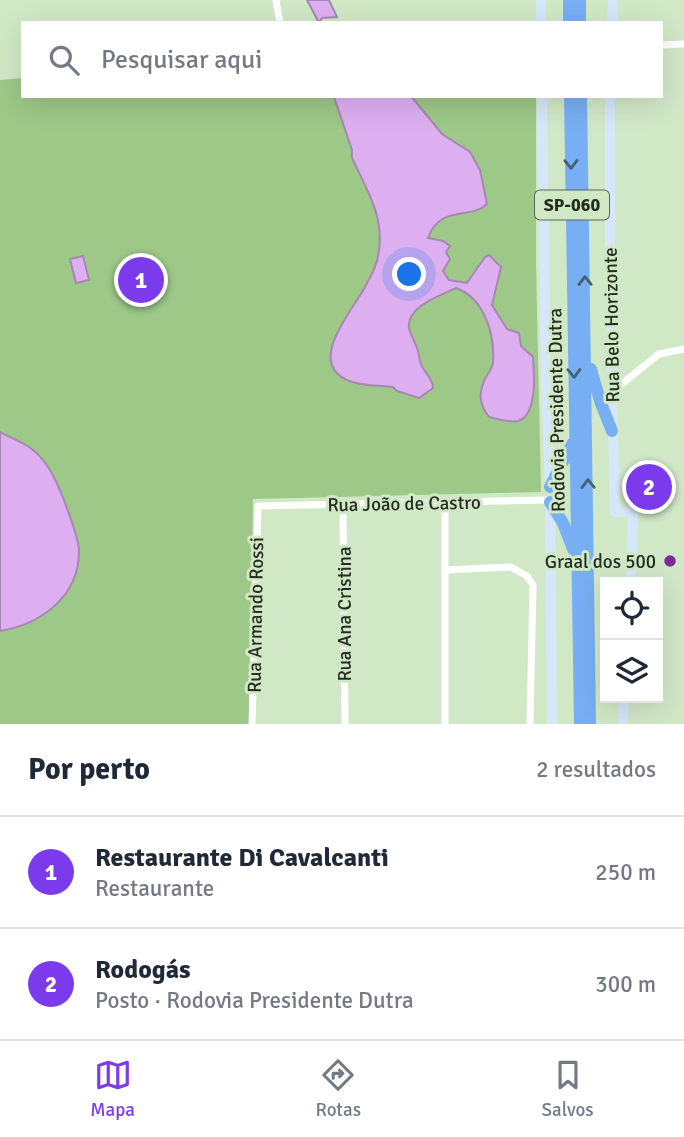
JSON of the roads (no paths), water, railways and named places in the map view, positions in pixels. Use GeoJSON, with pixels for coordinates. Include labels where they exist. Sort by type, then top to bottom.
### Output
{"type":"FeatureCollection","features":[{"type":"Feature","properties":{"kind":"highway"},"geometry":{"type":"LineString","coordinates":[[569,0],[569,21]]}},
{"type":"Feature","properties":{"kind":"highway"},"geometry":{"type":"LineString","coordinates":[[580,0],[580,21]]}},
{"type":"Feature","properties":{"kind":"highway","name":"Rodovia Presidente Dutra"},"geometry":{"type":"LineString","coordinates":[[570,98],[580,724]]}},
{"type":"Feature","properties":{"kind":"highway","name":"Rodovia Presidente Dutra"},"geometry":{"type":"LineString","coordinates":[[582,98],[590,724]]}},
{"type":"Feature","properties":{"kind":"highway"},"geometry":{"type":"LineString","coordinates":[[586,350],[600,401],[612,431]]}},
{"type":"Feature","properties":{"kind":"highway"},"geometry":{"type":"LineString","coordinates":[[575,434],[550,496],[577,562]]}},
{"type":"Feature","properties":{"kind":"street"},"geometry":{"type":"LineString","coordinates":[[276,0],[280,21]]}},
{"type":"Feature","properties":{"kind":"street"},"geometry":{"type":"LineString","coordinates":[[541,0],[541,21]]}},
{"type":"Feature","properties":{"kind":"street"},"geometry":{"type":"LineString","coordinates":[[611,21],[613,0]]}},
{"type":"Feature","properties":{"kind":"street"},"geometry":{"type":"LineString","coordinates":[[663,45],[684,44]]}},
{"type":"Feature","properties":{"kind":"street"},"geometry":{"type":"LineString","coordinates":[[542,98],[552,724]]}},
{"type":"Feature","properties":{"kind":"street","name":"Rua Belo Horizonte"},"geometry":{"type":"LineString","coordinates":[[610,98],[610,298],[615,512],[633,511],[631,577]]}},
{"type":"Feature","properties":{"kind":"street"},"geometry":{"type":"LineString","coordinates":[[613,391],[659,354],[684,349]]}},
{"type":"Feature","properties":{"kind":"street","name":"Rua João de Castro"},"geometry":{"type":"LineString","coordinates":[[258,506],[446,503],[550,496]]}},
{"type":"Feature","properties":{"kind":"street"},"geometry":{"type":"LineString","coordinates":[[445,724],[446,503]]}},
{"type":"Feature","properties":{"kind":"street","name":"Rua Ana Cristina"},"geometry":{"type":"LineString","coordinates":[[343,505],[345,724]]}},
{"type":"Feature","properties":{"kind":"street","name":"Rua Armando Rossi"},"geometry":{"type":"LineString","coordinates":[[253,724],[258,506]]}},
{"type":"Feature","properties":{"kind":"street"},"geometry":{"type":"LineString","coordinates":[[446,570],[511,567],[527,576],[533,585],[530,724]]}},
{"type":"Feature","properties":{"kind":"street"},"geometry":{"type":"LineString","coordinates":[[623,724],[624,703]]}},
{"type":"Feature","properties":{"kind":"place","name":"Restaurante Di Cavalcanti"},"geometry":{"type":"Point","coordinates":[141,280]}},
{"type":"Feature","properties":{"kind":"place","name":"Rodogás"},"geometry":{"type":"Point","coordinates":[649,487]}},
{"type":"Feature","properties":{"kind":"place","name":"Graal dos 500"},"geometry":{"type":"Point","coordinates":[670,561]}}]}
